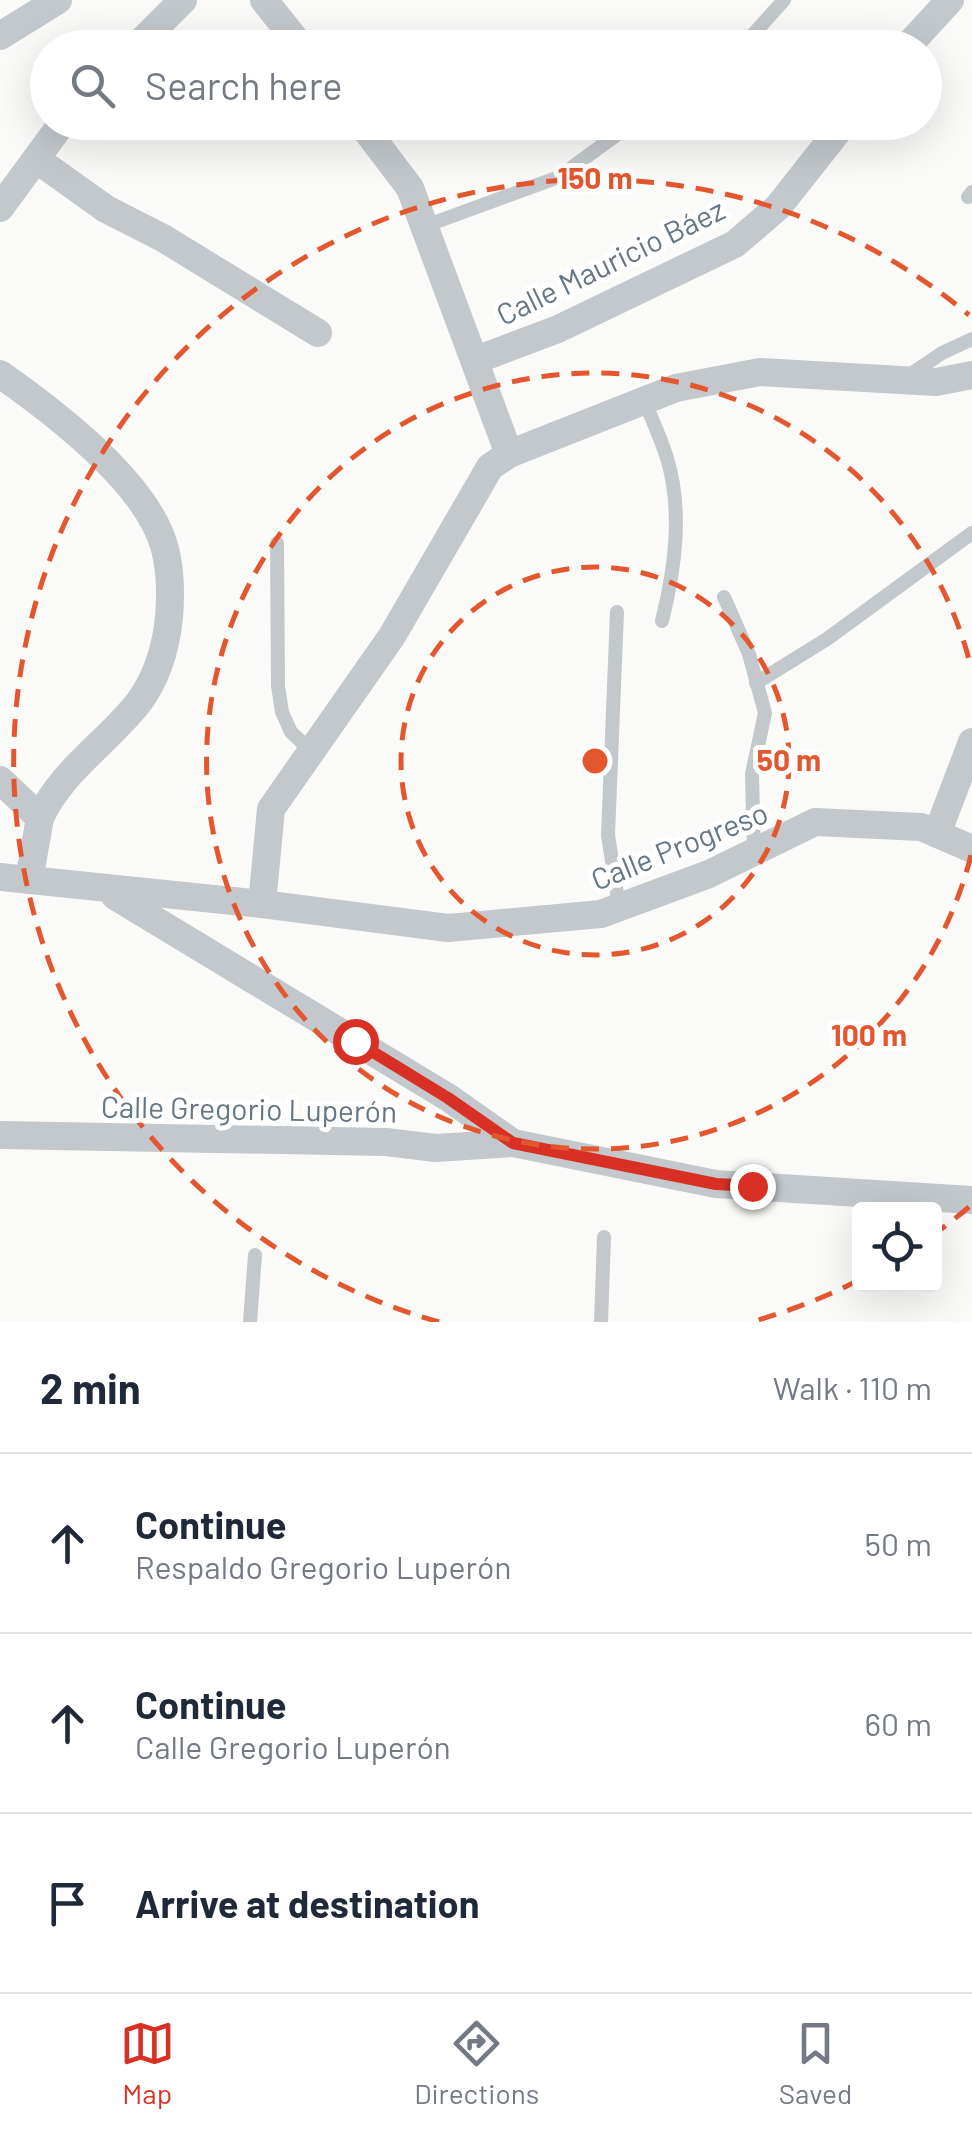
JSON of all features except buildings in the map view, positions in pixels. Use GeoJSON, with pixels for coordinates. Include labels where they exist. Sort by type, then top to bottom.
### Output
{"type":"FeatureCollection","features":[{"type":"Feature","properties":{"kind":"street"},"geometry":{"type":"LineString","coordinates":[[0,36],[58,0]]}},
{"type":"Feature","properties":{"kind":"street"},"geometry":{"type":"LineString","coordinates":[[153,30],[183,0]]}},
{"type":"Feature","properties":{"kind":"street"},"geometry":{"type":"LineString","coordinates":[[264,0],[288,30]]}},
{"type":"Feature","properties":{"kind":"street"},"geometry":{"type":"LineString","coordinates":[[922,30],[950,0]]}},
{"type":"Feature","properties":{"kind":"street"},"geometry":{"type":"LineString","coordinates":[[0,208],[49,140]]}},
{"type":"Feature","properties":{"kind":"street"},"geometry":{"type":"LineString","coordinates":[[374,140],[410,188],[508,454]]}},
{"type":"Feature","properties":{"kind":"street","name":"Calle Mauricio Báez"},"geometry":{"type":"LineString","coordinates":[[476,360],[558,329],[735,244],[778,207],[832,140]]}},
{"type":"Feature","properties":{"kind":"street"},"geometry":{"type":"LineString","coordinates":[[36,159],[106,209],[163,238],[318,334]]}},
{"type":"Feature","properties":{"kind":"street"},"geometry":{"type":"LineString","coordinates":[[262,904],[270,809],[392,636],[490,466],[508,454],[644,399],[676,388],[760,372],[936,382],[972,375]]}},
{"type":"Feature","properties":{"kind":"street"},"geometry":{"type":"LineString","coordinates":[[0,374],[74,432],[142,504],[164,546],[172,588],[166,652],[139,701],[48,801],[40,818],[29,880]]}},
{"type":"Feature","properties":{"kind":"street"},"geometry":{"type":"LineString","coordinates":[[937,834],[972,742]]}},
{"type":"Feature","properties":{"kind":"street"},"geometry":{"type":"LineString","coordinates":[[0,780],[40,818]]}},
{"type":"Feature","properties":{"kind":"street","name":"Calle Progreso"},"geometry":{"type":"LineString","coordinates":[[0,877],[448,928],[600,914],[710,874],[816,822],[921,827],[972,849]]}},
{"type":"Feature","properties":{"kind":"street"},"geometry":{"type":"LineString","coordinates":[[105,890],[448,1098],[513,1143]]}},
{"type":"Feature","properties":{"kind":"street","name":"Calle Gregorio Luperón"},"geometry":{"type":"LineString","coordinates":[[0,1135],[386,1142],[436,1148],[513,1143],[716,1184],[972,1200]]}},
{"type":"Feature","properties":{"kind":"lane"},"geometry":{"type":"LineString","coordinates":[[757,30],[784,0]]}},
{"type":"Feature","properties":{"kind":"lane"},"geometry":{"type":"LineString","coordinates":[[425,226],[560,177],[610,140]]}},
{"type":"Feature","properties":{"kind":"lane"},"geometry":{"type":"LineString","coordinates":[[904,379],[972,338]]}},
{"type":"Feature","properties":{"kind":"lane"},"geometry":{"type":"LineString","coordinates":[[644,399],[668,460],[677,515],[662,621]]}},
{"type":"Feature","properties":{"kind":"lane"},"geometry":{"type":"LineString","coordinates":[[756,683],[827,639],[972,534]]}},
{"type":"Feature","properties":{"kind":"lane"},"geometry":{"type":"LineString","coordinates":[[277,543],[278,686],[282,712],[291,732],[310,750]]}},
{"type":"Feature","properties":{"kind":"lane"},"geometry":{"type":"LineString","coordinates":[[724,597],[749,654],[764,714],[752,774],[754,854]]}},
{"type":"Feature","properties":{"kind":"lane"},"geometry":{"type":"LineString","coordinates":[[616,612],[608,835],[619,907]]}},
{"type":"Feature","properties":{"kind":"lane"},"geometry":{"type":"LineString","coordinates":[[601,1322],[604,1237]]}},
{"type":"Feature","properties":{"kind":"lane"},"geometry":{"type":"LineString","coordinates":[[250,1322],[255,1256]]}},
{"type":"Feature","properties":{"kind":"route"},"geometry":{"type":"LineString","coordinates":[[355,1041],[513,1143],[716,1184],[752,1186]]}}]}
